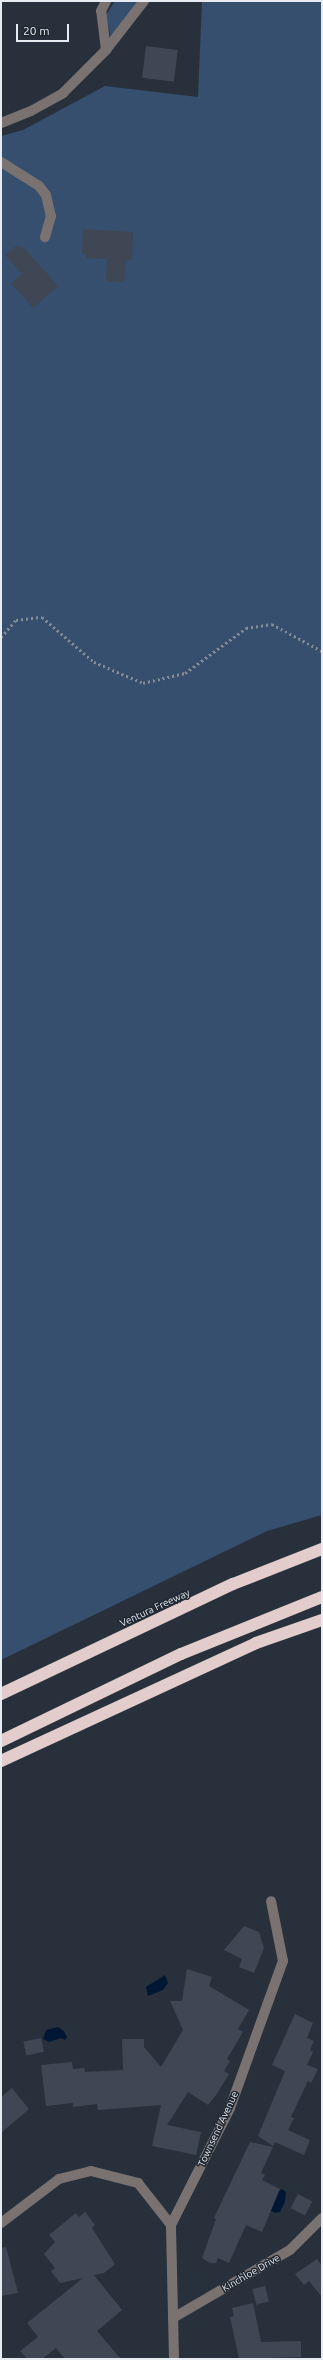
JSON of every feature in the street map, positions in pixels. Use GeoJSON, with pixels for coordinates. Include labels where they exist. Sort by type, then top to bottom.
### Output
{"type":"FeatureCollection","features":[{"type":"Feature","properties":{"kind":"highway","name":"Ventura Freeway"},"geometry":{"type":"LineString","coordinates":[[1,1694],[233,1584],[322,1550]]}},
{"type":"Feature","properties":{"kind":"highway"},"geometry":{"type":"LineString","coordinates":[[1,1740],[182,1654],[322,1597]]}},
{"type":"Feature","properties":{"kind":"highway"},"geometry":{"type":"LineString","coordinates":[[1,1761],[256,1643],[322,1620]]}},
{"type":"Feature","properties":{"kind":"street"},"geometry":{"type":"LineString","coordinates":[[106,1],[101,11],[106,50]]}},
{"type":"Feature","properties":{"kind":"street"},"geometry":{"type":"LineString","coordinates":[[1,123],[31,111],[63,94],[106,50],[144,1]]}},
{"type":"Feature","properties":{"kind":"street"},"geometry":{"type":"LineString","coordinates":[[1,162],[39,186],[46,195],[51,216],[45,236]]}},
{"type":"Feature","properties":{"kind":"street","name":"Townsend Avenue"},"geometry":{"type":"LineString","coordinates":[[174,2359],[171,2225],[230,2108],[282,1961],[271,1901]]}},
{"type":"Feature","properties":{"kind":"street"},"geometry":{"type":"LineString","coordinates":[[1,2223],[59,2179],[91,2171],[138,2183],[171,2225]]}},
{"type":"Feature","properties":{"kind":"street","name":"Kinchloe Drive"},"geometry":{"type":"LineString","coordinates":[[173,2318],[290,2250],[322,2218]]}},
{"type":"Feature","properties":{"kind":"path"},"geometry":{"type":"LineString","coordinates":[[1,637],[16,620],[42,618],[94,662],[143,683],[185,673],[246,628],[272,624],[322,651]]}},
{"type":"Feature","properties":{"kind":"shaded area"},"geometry":{"type":"Polygon","coordinates":[[[115,1],[144,1],[111,38],[106,15],[115,1]]]}},
{"type":"Feature","properties":{"kind":"shaded area"},"geometry":{"type":"Polygon","coordinates":[[[202,1],[322,1],[322,1515],[267,1531],[1,1660],[1,136],[23,130],[105,86],[198,97],[202,1]]]}},
{"type":"Feature","properties":{"kind":"shaded area"},"geometry":{"type":"Polygon","coordinates":[[[165,1975],[168,1983],[163,1990],[148,1996],[146,1987],[165,1975]]]}},
{"type":"Feature","properties":{"kind":"shaded area"},"geometry":{"type":"Polygon","coordinates":[[[58,2027],[64,2031],[67,2037],[65,2040],[61,2038],[49,2042],[43,2039],[46,2030],[58,2027]]]}},
{"type":"Feature","properties":{"kind":"shaded area"},"geometry":{"type":"Polygon","coordinates":[[[282,2189],[286,2192],[285,2202],[280,2212],[275,2213],[268,2209],[273,2205],[277,2192],[282,2189]]]}},
{"type":"Feature","properties":{"kind":"building"},"geometry":{"type":"Polygon","coordinates":[[[146,46],[178,50],[174,82],[142,78],[146,46]]]}},
{"type":"Feature","properties":{"kind":"building"},"geometry":{"type":"Polygon","coordinates":[[[83,229],[133,232],[132,260],[126,260],[124,282],[106,281],[107,259],[86,258],[86,254],[82,254],[83,229]]]}},
{"type":"Feature","properties":{"kind":"building"},"geometry":{"type":"Polygon","coordinates":[[[16,246],[24,248],[58,286],[33,308],[11,283],[22,274],[5,255],[16,246]]]}},
{"type":"Feature","properties":{"kind":"building"},"geometry":{"type":"Polygon","coordinates":[[[244,1926],[259,1932],[264,1948],[254,1973],[239,1967],[242,1959],[224,1950],[244,1926]]]}},
{"type":"Feature","properties":{"kind":"building"},"geometry":{"type":"Polygon","coordinates":[[[187,1969],[212,1977],[209,1986],[249,2010],[238,2029],[243,2032],[227,2059],[230,2061],[224,2071],[229,2074],[216,2095],[208,2105],[188,2092],[167,2125],[201,2132],[196,2155],[152,2146],[161,2105],[98,2110],[97,2104],[73,2107],[73,2103],[46,2106],[41,2065],[72,2062],[73,2069],[84,2068],[85,2072],[123,2070],[122,2039],[144,2039],[144,2047],[161,2067],[183,2030],[170,2001],[182,2001],[187,1969]]]}},
{"type":"Feature","properties":{"kind":"building"},"geometry":{"type":"Polygon","coordinates":[[[295,2014],[313,2023],[307,2038],[314,2041],[310,2050],[313,2052],[307,2065],[318,2069],[311,2083],[308,2081],[291,2117],[294,2118],[288,2130],[310,2140],[304,2155],[275,2142],[273,2146],[258,2136],[285,2071],[272,2065],[295,2014]]]}},
{"type":"Feature","properties":{"kind":"building"},"geometry":{"type":"Polygon","coordinates":[[[41,2038],[44,2052],[26,2055],[23,2042],[41,2038]]]}},
{"type":"Feature","properties":{"kind":"building"},"geometry":{"type":"Polygon","coordinates":[[[12,2088],[29,2109],[1,2133],[1,2097],[12,2088]]]}},
{"type":"Feature","properties":{"kind":"building"},"geometry":{"type":"Polygon","coordinates":[[[250,2142],[273,2147],[261,2173],[265,2175],[262,2180],[280,2189],[262,2232],[246,2225],[229,2263],[218,2258],[216,2263],[210,2263],[202,2258],[216,2219],[214,2218],[250,2142]]]}},
{"type":"Feature","properties":{"kind":"building"},"geometry":{"type":"Polygon","coordinates":[[[298,2194],[312,2201],[305,2216],[291,2208],[298,2194]]]}},
{"type":"Feature","properties":{"kind":"building"},"geometry":{"type":"Polygon","coordinates":[[[85,2212],[95,2225],[92,2228],[115,2264],[104,2273],[94,2275],[122,2310],[97,2331],[121,2359],[65,2359],[56,2348],[42,2359],[27,2359],[20,2351],[38,2337],[27,2323],[83,2278],[60,2283],[51,2271],[55,2268],[44,2254],[55,2242],[49,2235],[76,2213],[79,2217],[85,2212]]]}},
{"type":"Feature","properties":{"kind":"building"},"geometry":{"type":"Polygon","coordinates":[[[6,2247],[18,2293],[1,2296],[1,2248],[6,2247]]]}},
{"type":"Feature","properties":{"kind":"building"},"geometry":{"type":"Polygon","coordinates":[[[317,2259],[322,2266],[322,2297],[309,2281],[304,2285],[295,2274],[317,2259]]]}},
{"type":"Feature","properties":{"kind":"building"},"geometry":{"type":"Polygon","coordinates":[[[265,2286],[269,2302],[256,2305],[252,2289],[265,2286]]]}},
{"type":"Feature","properties":{"kind":"building"},"geometry":{"type":"Polygon","coordinates":[[[253,2303],[261,2342],[301,2341],[301,2357],[239,2359],[230,2317],[234,2316],[232,2308],[253,2303]]]}}]}
